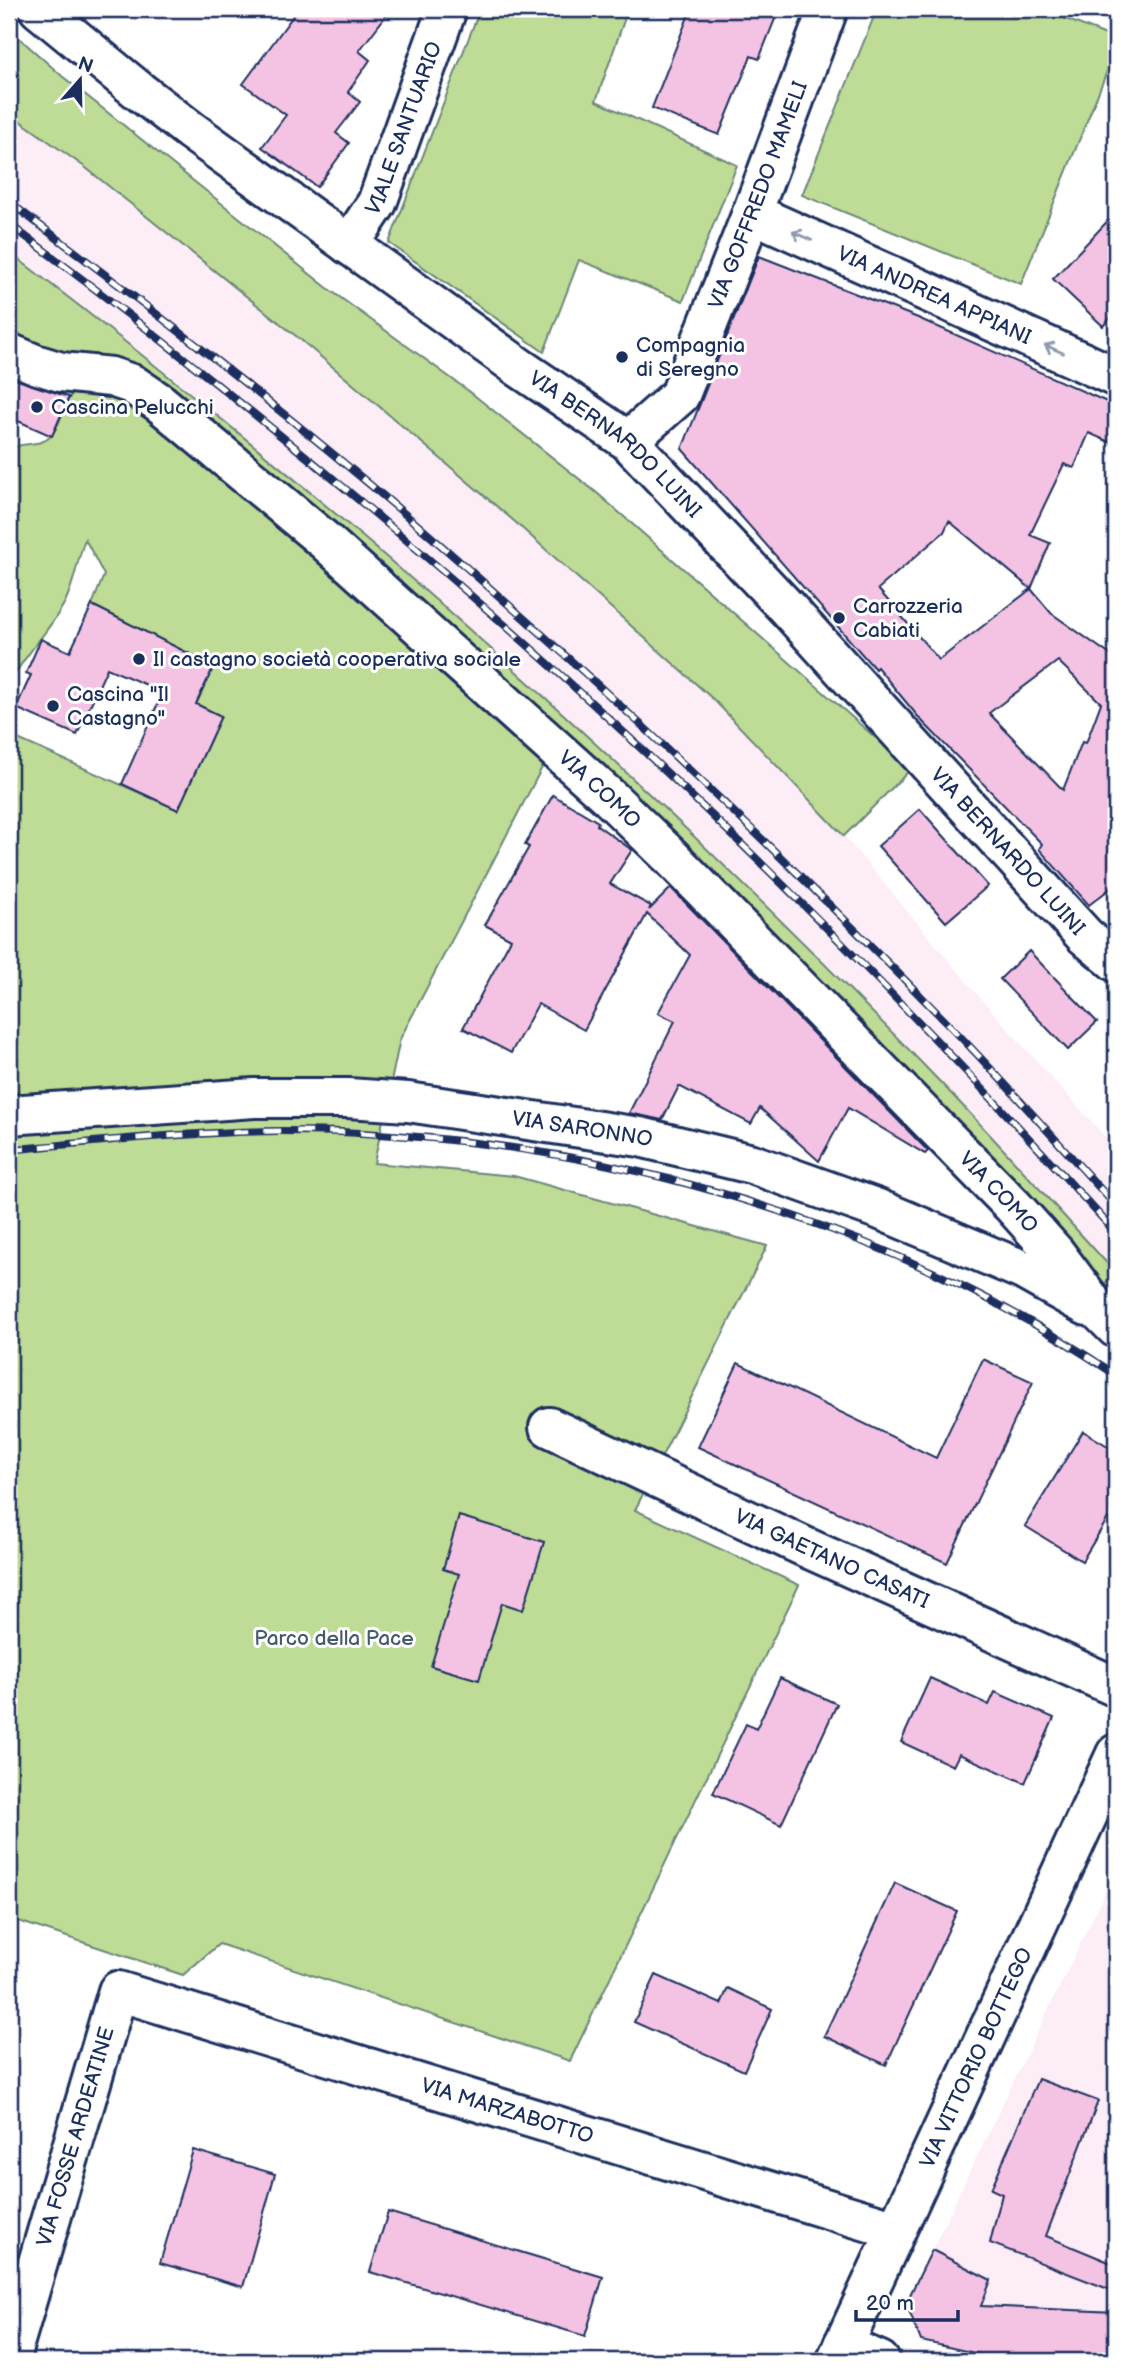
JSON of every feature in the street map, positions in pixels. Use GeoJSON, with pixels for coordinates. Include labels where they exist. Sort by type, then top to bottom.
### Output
{"type":"FeatureCollection","features":[{"type":"Feature","properties":{"kind":"street","name":"VIA BERNARDO LUINI"},"geometry":{"type":"LineString","coordinates":[[39,9],[164,111],[538,380],[628,441],[796,618],[1085,936],[1116,962]]}},
{"type":"Feature","properties":{"kind":"street","name":"VIALE SANTUARIO"},"geometry":{"type":"LineString","coordinates":[[349,244],[377,203],[447,9]]}},
{"type":"Feature","properties":{"kind":"street","name":"VIA GOFFREDO MAMELI"},"geometry":{"type":"LineString","coordinates":[[628,441],[680,395],[828,9]]}},
{"type":"Feature","properties":{"kind":"street","name":"VIA ANDREA APPIANI"},"geometry":{"type":"LineString","coordinates":[[752,213],[1116,377]]}},
{"type":"Feature","properties":{"kind":"street","name":"VIA COMO"},"geometry":{"type":"LineString","coordinates":[[9,353],[61,372],[103,376],[132,384],[160,403],[324,540],[541,734],[669,855],[1013,1206],[1056,1254],[1097,1309],[1116,1329]]}},
{"type":"Feature","properties":{"kind":"street","name":"VIA SARONNO"},"geometry":{"type":"LineString","coordinates":[[9,1115],[254,1098],[348,1098],[421,1104],[640,1137],[751,1164],[878,1209],[1050,1283],[1078,1299],[1116,1329]]}},
{"type":"Feature","properties":{"kind":"street","name":"VIA GAETANO CASATI"},"geometry":{"type":"LineString","coordinates":[[549,1427],[805,1547],[1116,1686]]}},
{"type":"Feature","properties":{"kind":"street","name":"VIA VITTORIO BOTTEGO"},"geometry":{"type":"LineString","coordinates":[[840,2353],[1116,1754]]}},
{"type":"Feature","properties":{"kind":"street","name":"VIA MARZABOTTO"},"geometry":{"type":"LineString","coordinates":[[118,1991],[896,2230]]}},
{"type":"Feature","properties":{"kind":"street","name":"VIA FOSSE ARDEATINE"},"geometry":{"type":"LineString","coordinates":[[9,2361],[118,1991]]}},
{"type":"Feature","properties":{"kind":"street"},"geometry":{"type":"LineString","coordinates":[[840,2353],[880,2361]]}},
{"type":"Feature","properties":{"kind":"shaded area"},"geometry":{"type":"Polygon","coordinates":[[[9,113],[86,168],[301,340],[514,521],[714,700],[844,836],[982,1000],[1116,1149],[1116,1274],[943,1085],[803,943],[606,754],[328,507],[167,373],[9,252],[9,113]]]}},
{"type":"Feature","properties":{"kind":"shaded area"},"geometry":{"type":"Polygon","coordinates":[[[1116,1870],[1116,2361],[1010,2361],[921,2341],[906,2303],[1116,1870]]]}},
{"type":"Feature","properties":{"kind":"green space"},"geometry":{"type":"Polygon","coordinates":[[[480,9],[628,9],[596,101],[737,165],[683,301],[579,260],[544,352],[389,243],[480,9]]]}},
{"type":"Feature","properties":{"kind":"green space"},"geometry":{"type":"Polygon","coordinates":[[[877,9],[1041,9],[1116,39],[1116,49],[1021,284],[802,195],[877,9]]]}},
{"type":"Feature","properties":{"kind":"green space"},"geometry":{"type":"Polygon","coordinates":[[[9,29],[62,76],[330,290],[470,392],[597,493],[911,769],[844,836],[714,700],[514,521],[301,340],[86,168],[9,113],[9,29]]]}},
{"type":"Feature","properties":{"kind":"green space"},"geometry":{"type":"Polygon","coordinates":[[[9,252],[254,446],[373,546],[607,754],[832,971],[963,1106],[1116,1273],[1101,1287],[1080,1253],[806,974],[79,357],[9,336],[9,252]]]}},
{"type":"Feature","properties":{"kind":"green space","name":"Parco della Pace"},"geometry":{"type":"Polygon","coordinates":[[[123,390],[548,756],[400,1039],[374,1163],[514,1176],[767,1246],[635,1510],[799,1585],[570,2061],[219,1944],[183,1975],[9,1918],[9,735],[178,810],[221,716],[196,704],[213,667],[92,605],[104,575],[85,539],[65,602],[9,684],[9,451],[19,446],[41,442],[51,436],[74,391],[123,390]]]}},
{"type":"Feature","properties":{"kind":"building"},"geometry":{"type":"Polygon","coordinates":[[[298,9],[391,9],[359,51],[370,60],[348,92],[360,102],[336,133],[349,143],[317,187],[262,147],[286,115],[243,84],[298,9]]]}},
{"type":"Feature","properties":{"kind":"building"},"geometry":{"type":"Polygon","coordinates":[[[691,9],[779,9],[759,59],[751,56],[719,135],[652,108],[691,9]]]}},
{"type":"Feature","properties":{"kind":"building"},"geometry":{"type":"Polygon","coordinates":[[[1116,212],[1116,312],[1103,326],[1053,279],[1116,212]]]}},
{"type":"Feature","properties":{"kind":"building"},"geometry":{"type":"Polygon","coordinates":[[[759,256],[918,318],[1116,406],[1116,445],[1089,433],[1074,468],[1064,464],[1030,535],[1050,543],[1031,589],[1051,613],[1116,659],[1116,884],[1089,905],[1039,849],[1042,844],[920,719],[877,667],[875,669],[682,449],[759,256]],[[949,521],[944,532],[878,589],[939,660],[1031,589],[949,521]],[[1058,661],[989,713],[1063,790],[1082,742],[1086,743],[1101,703],[1058,661]]]}},
{"type":"Feature","properties":{"kind":"building","name":"Cascina Pelucchi"},"geometry":{"type":"Polygon","coordinates":[[[9,377],[69,397],[52,436],[9,417],[9,377]]]}},
{"type":"Feature","properties":{"kind":"building","name":"Cascina \"Il Castagno\""},"geometry":{"type":"Polygon","coordinates":[[[92,605],[214,666],[196,704],[221,716],[178,810],[122,784],[163,692],[107,668],[77,735],[16,708],[31,675],[26,673],[41,639],[70,652],[92,605]]]}},
{"type":"Feature","properties":{"kind":"building"},"geometry":{"type":"Polygon","coordinates":[[[553,795],[598,822],[597,825],[632,850],[610,884],[651,906],[649,910],[671,888],[928,1151],[925,1154],[848,1108],[819,1161],[760,1108],[751,1124],[679,1086],[662,1120],[629,1113],[675,1021],[658,1013],[690,955],[647,914],[584,1030],[538,1004],[511,1053],[463,1028],[511,939],[485,925],[529,847],[525,845],[553,795]]]}},
{"type":"Feature","properties":{"kind":"building"},"geometry":{"type":"Polygon","coordinates":[[[920,809],[988,886],[946,922],[878,846],[920,809]]]}},
{"type":"Feature","properties":{"kind":"building"},"geometry":{"type":"Polygon","coordinates":[[[1029,951],[1097,1022],[1068,1050],[1000,979],[1029,951]]]}},
{"type":"Feature","properties":{"kind":"building"},"geometry":{"type":"Polygon","coordinates":[[[983,1359],[1033,1382],[947,1563],[698,1447],[738,1363],[936,1458],[983,1359]]]}},
{"type":"Feature","properties":{"kind":"building"},"geometry":{"type":"Polygon","coordinates":[[[1083,1431],[1116,1451],[1116,1505],[1082,1561],[1025,1526],[1083,1431]]]}},
{"type":"Feature","properties":{"kind":"building"},"geometry":{"type":"Polygon","coordinates":[[[459,1516],[544,1542],[523,1610],[502,1603],[479,1680],[431,1666],[459,1574],[443,1569],[459,1516]]]}},
{"type":"Feature","properties":{"kind":"building"},"geometry":{"type":"Polygon","coordinates":[[[780,1678],[837,1704],[781,1825],[713,1793],[746,1724],[756,1729],[780,1678]]]}},
{"type":"Feature","properties":{"kind":"building"},"geometry":{"type":"Polygon","coordinates":[[[930,1678],[989,1705],[995,1692],[1054,1718],[1025,1783],[959,1754],[953,1766],[901,1742],[930,1678]]]}},
{"type":"Feature","properties":{"kind":"building"},"geometry":{"type":"Polygon","coordinates":[[[895,1883],[957,1911],[886,2065],[824,2036],[895,1883]]]}},
{"type":"Feature","properties":{"kind":"building"},"geometry":{"type":"Polygon","coordinates":[[[656,1975],[721,2004],[728,1988],[772,2009],[744,2071],[634,2022],[656,1975]]]}},
{"type":"Feature","properties":{"kind":"building"},"geometry":{"type":"Polygon","coordinates":[[[1038,2079],[1098,2101],[1046,2236],[1116,2265],[1116,2292],[990,2243],[1002,2194],[991,2189],[1038,2079]]]}},
{"type":"Feature","properties":{"kind":"building"},"geometry":{"type":"Polygon","coordinates":[[[193,2150],[275,2174],[243,2287],[160,2263],[193,2150]]]}},
{"type":"Feature","properties":{"kind":"building"},"geometry":{"type":"Polygon","coordinates":[[[388,2212],[603,2277],[585,2336],[370,2272],[388,2212]]]}},
{"type":"Feature","properties":{"kind":"building"},"geometry":{"type":"Polygon","coordinates":[[[932,2250],[991,2280],[981,2306],[1116,2312],[1116,2361],[1010,2361],[921,2341],[906,2303],[932,2250]]]}},
{"type":"Feature","properties":{"kind":"railway"},"geometry":{"type":"LineString","coordinates":[[9,202],[299,426],[530,623],[714,794],[894,969],[1116,1206]]}},
{"type":"Feature","properties":{"kind":"railway"},"geometry":{"type":"LineString","coordinates":[[9,224],[141,324],[335,480],[602,712],[754,856],[902,1004],[1116,1233]]}},
{"type":"Feature","properties":{"kind":"railway"},"geometry":{"type":"LineString","coordinates":[[9,1150],[179,1135],[281,1131],[390,1135],[500,1146],[609,1165],[716,1192],[822,1226],[924,1268],[1023,1318],[1116,1375]]}},
{"type":"Feature","properties":{"kind":"place","name":"Compagnia di Seregno"},"geometry":{"type":"Point","coordinates":[622,357]}},
{"type":"Feature","properties":{"kind":"place","name":"Cascina Pelucchi"},"geometry":{"type":"Point","coordinates":[37,407]}},
{"type":"Feature","properties":{"kind":"place","name":"Carrozzeria Cabiati"},"geometry":{"type":"Point","coordinates":[839,618]}},
{"type":"Feature","properties":{"kind":"place","name":"Il castagno società cooperativa sociale"},"geometry":{"type":"Point","coordinates":[139,659]}},
{"type":"Feature","properties":{"kind":"place","name":"Cascina \"Il Castagno\""},"geometry":{"type":"Point","coordinates":[53,706]}}]}
